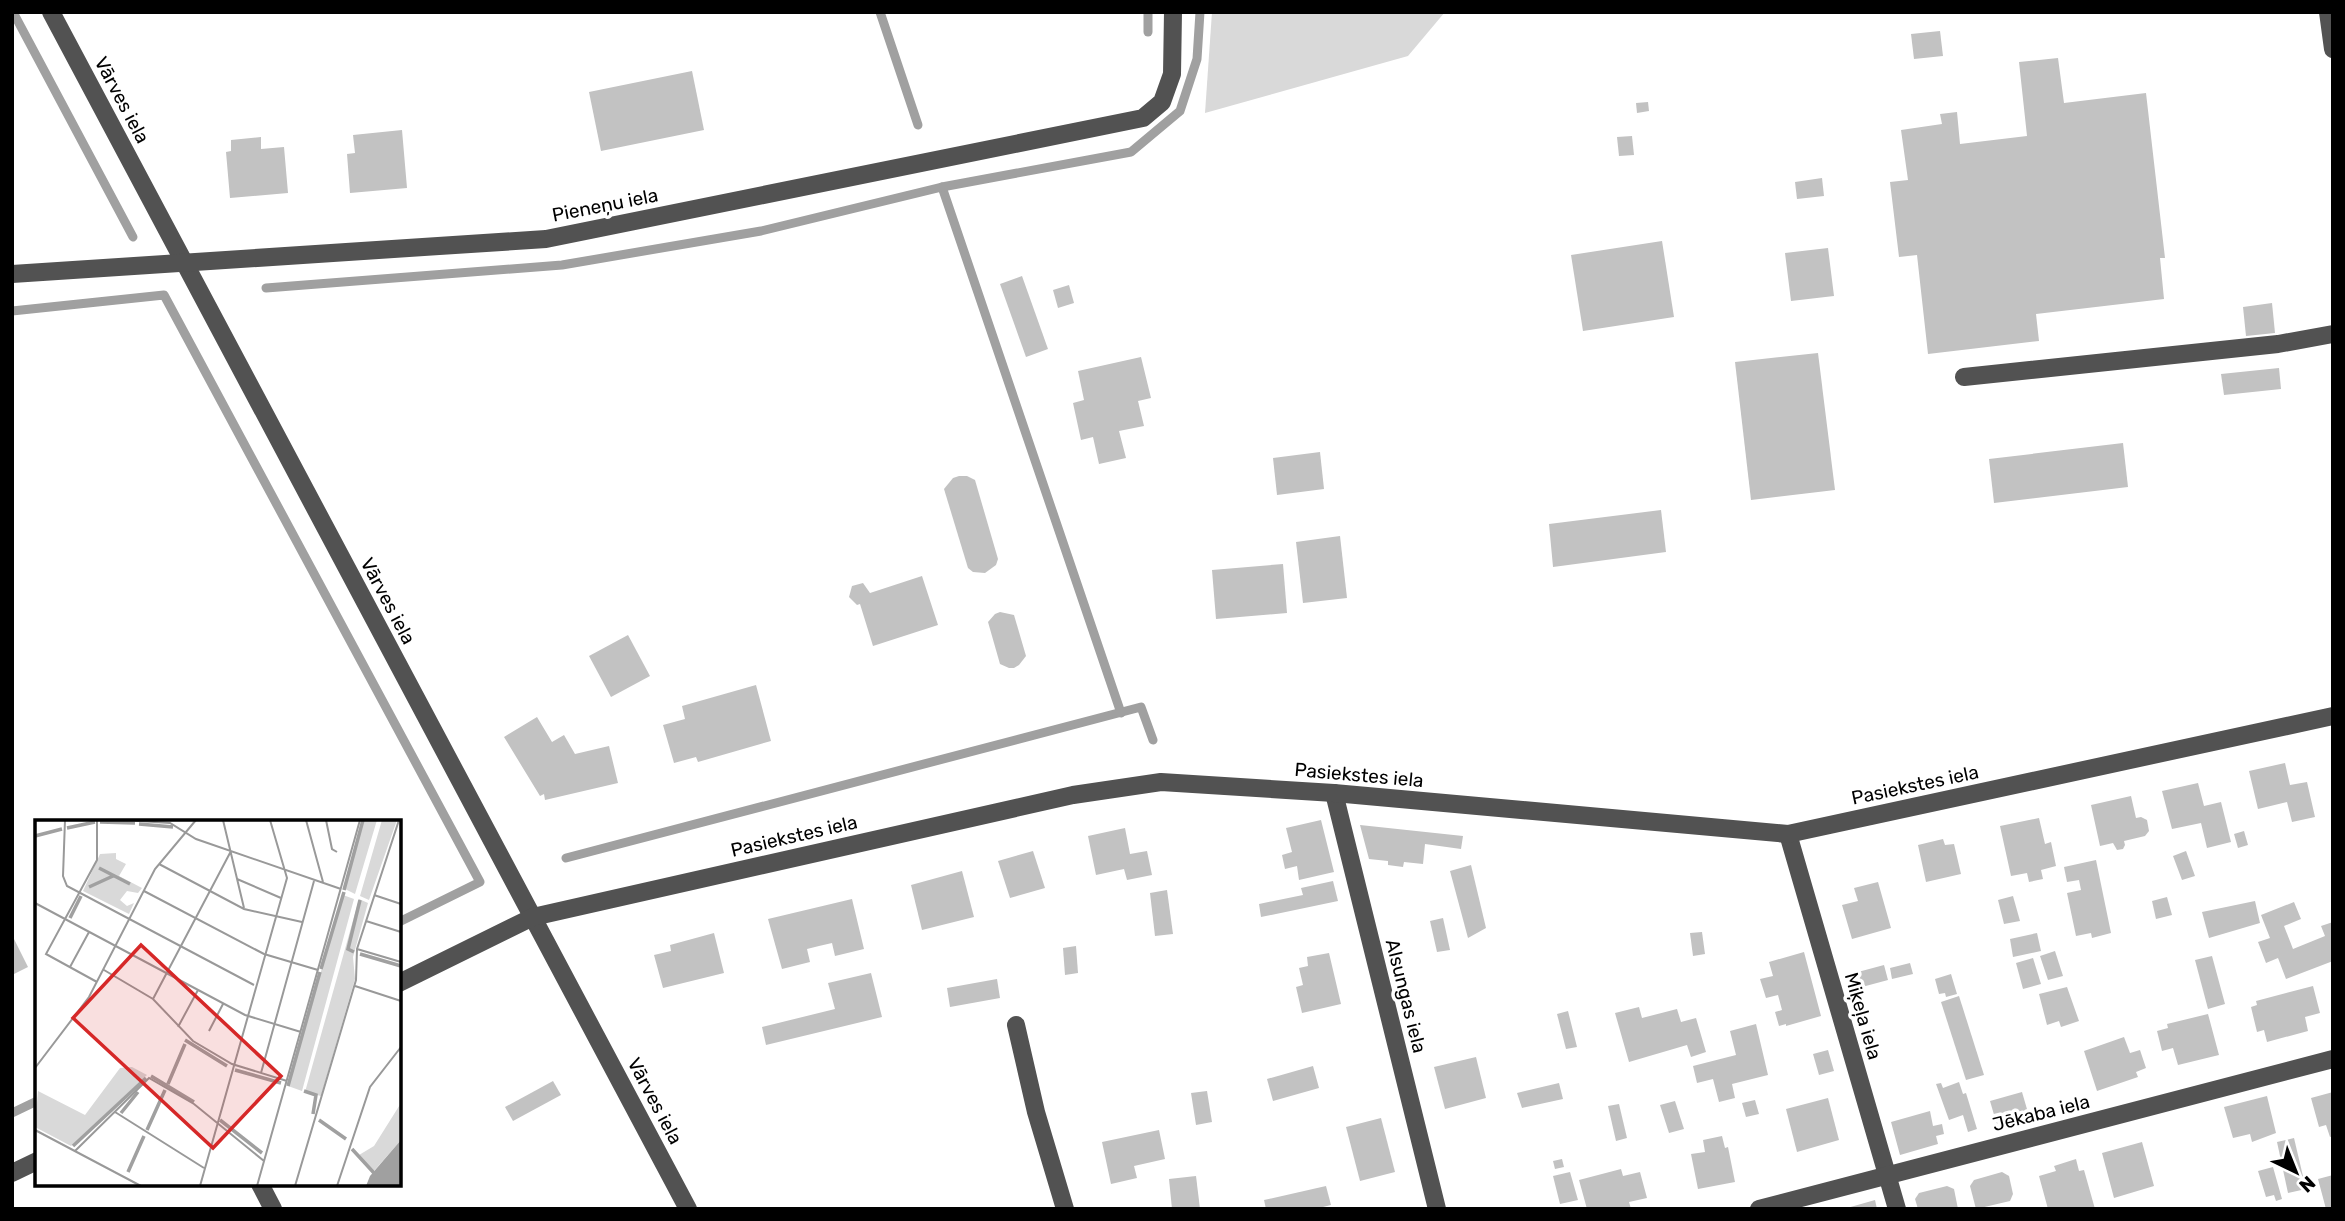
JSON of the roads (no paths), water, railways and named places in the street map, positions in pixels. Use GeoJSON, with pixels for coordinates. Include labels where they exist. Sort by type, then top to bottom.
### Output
{"type":"FeatureCollection","features":[{"type":"Feature","properties":{"kind":"street","name":"Vārves iela"},"geometry":{"type":"LineString","coordinates":[[51,12],[688,1209]]}},
{"type":"Feature","properties":{"kind":"street","name":"Pieneņu iela"},"geometry":{"type":"LineString","coordinates":[[12,274],[546,239],[1143,118],[1162,102],[1172,74],[1173,12]]}},
{"type":"Feature","properties":{"kind":"street"},"geometry":{"type":"LineString","coordinates":[[2328,12],[2333,49]]}},
{"type":"Feature","properties":{"kind":"street"},"geometry":{"type":"LineString","coordinates":[[1964,377],[2278,344],[2333,334]]}},
{"type":"Feature","properties":{"kind":"street","name":"Pasiekstes iela"},"geometry":{"type":"LineString","coordinates":[[401,982],[533,917],[1073,795],[1161,782],[1334,793],[1788,834],[2333,716]]}},
{"type":"Feature","properties":{"kind":"street","name":"Alsungas iela"},"geometry":{"type":"LineString","coordinates":[[1334,793],[1437,1209]]}},
{"type":"Feature","properties":{"kind":"street","name":"Miķeļa iela"},"geometry":{"type":"LineString","coordinates":[[1788,834],[1897,1209]]}},
{"type":"Feature","properties":{"kind":"street"},"geometry":{"type":"LineString","coordinates":[[1016,1025],[1036,1112],[1065,1209]]}},
{"type":"Feature","properties":{"kind":"street","name":"Jēkaba iela"},"geometry":{"type":"LineString","coordinates":[[1759,1209],[2333,1059]]}},
{"type":"Feature","properties":{"kind":"street"},"geometry":{"type":"LineString","coordinates":[[12,1173],[35,1162]]}},
{"type":"Feature","properties":{"kind":"street"},"geometry":{"type":"LineString","coordinates":[[261,1186],[273,1209]]}},
{"type":"Feature","properties":{"kind":"waterway"},"geometry":{"type":"LineString","coordinates":[[13,12],[133,237]]}},
{"type":"Feature","properties":{"kind":"waterway"},"geometry":{"type":"LineString","coordinates":[[880,12],[918,125]]}},
{"type":"Feature","properties":{"kind":"waterway"},"geometry":{"type":"LineString","coordinates":[[1148,12],[1148,32]]}},
{"type":"Feature","properties":{"kind":"waterway"},"geometry":{"type":"LineString","coordinates":[[266,288],[562,265],[761,231],[942,187],[1131,152],[1180,111],[1197,59],[1200,12]]}},
{"type":"Feature","properties":{"kind":"waterway"},"geometry":{"type":"LineString","coordinates":[[942,187],[1121,713]]}},
{"type":"Feature","properties":{"kind":"waterway"},"geometry":{"type":"LineString","coordinates":[[12,311],[164,295],[480,882],[401,921]]}},
{"type":"Feature","properties":{"kind":"waterway"},"geometry":{"type":"LineString","coordinates":[[566,858],[1141,707],[1153,740]]}},
{"type":"Feature","properties":{"kind":"waterway"},"geometry":{"type":"LineString","coordinates":[[12,1113],[35,1102]]}}]}
